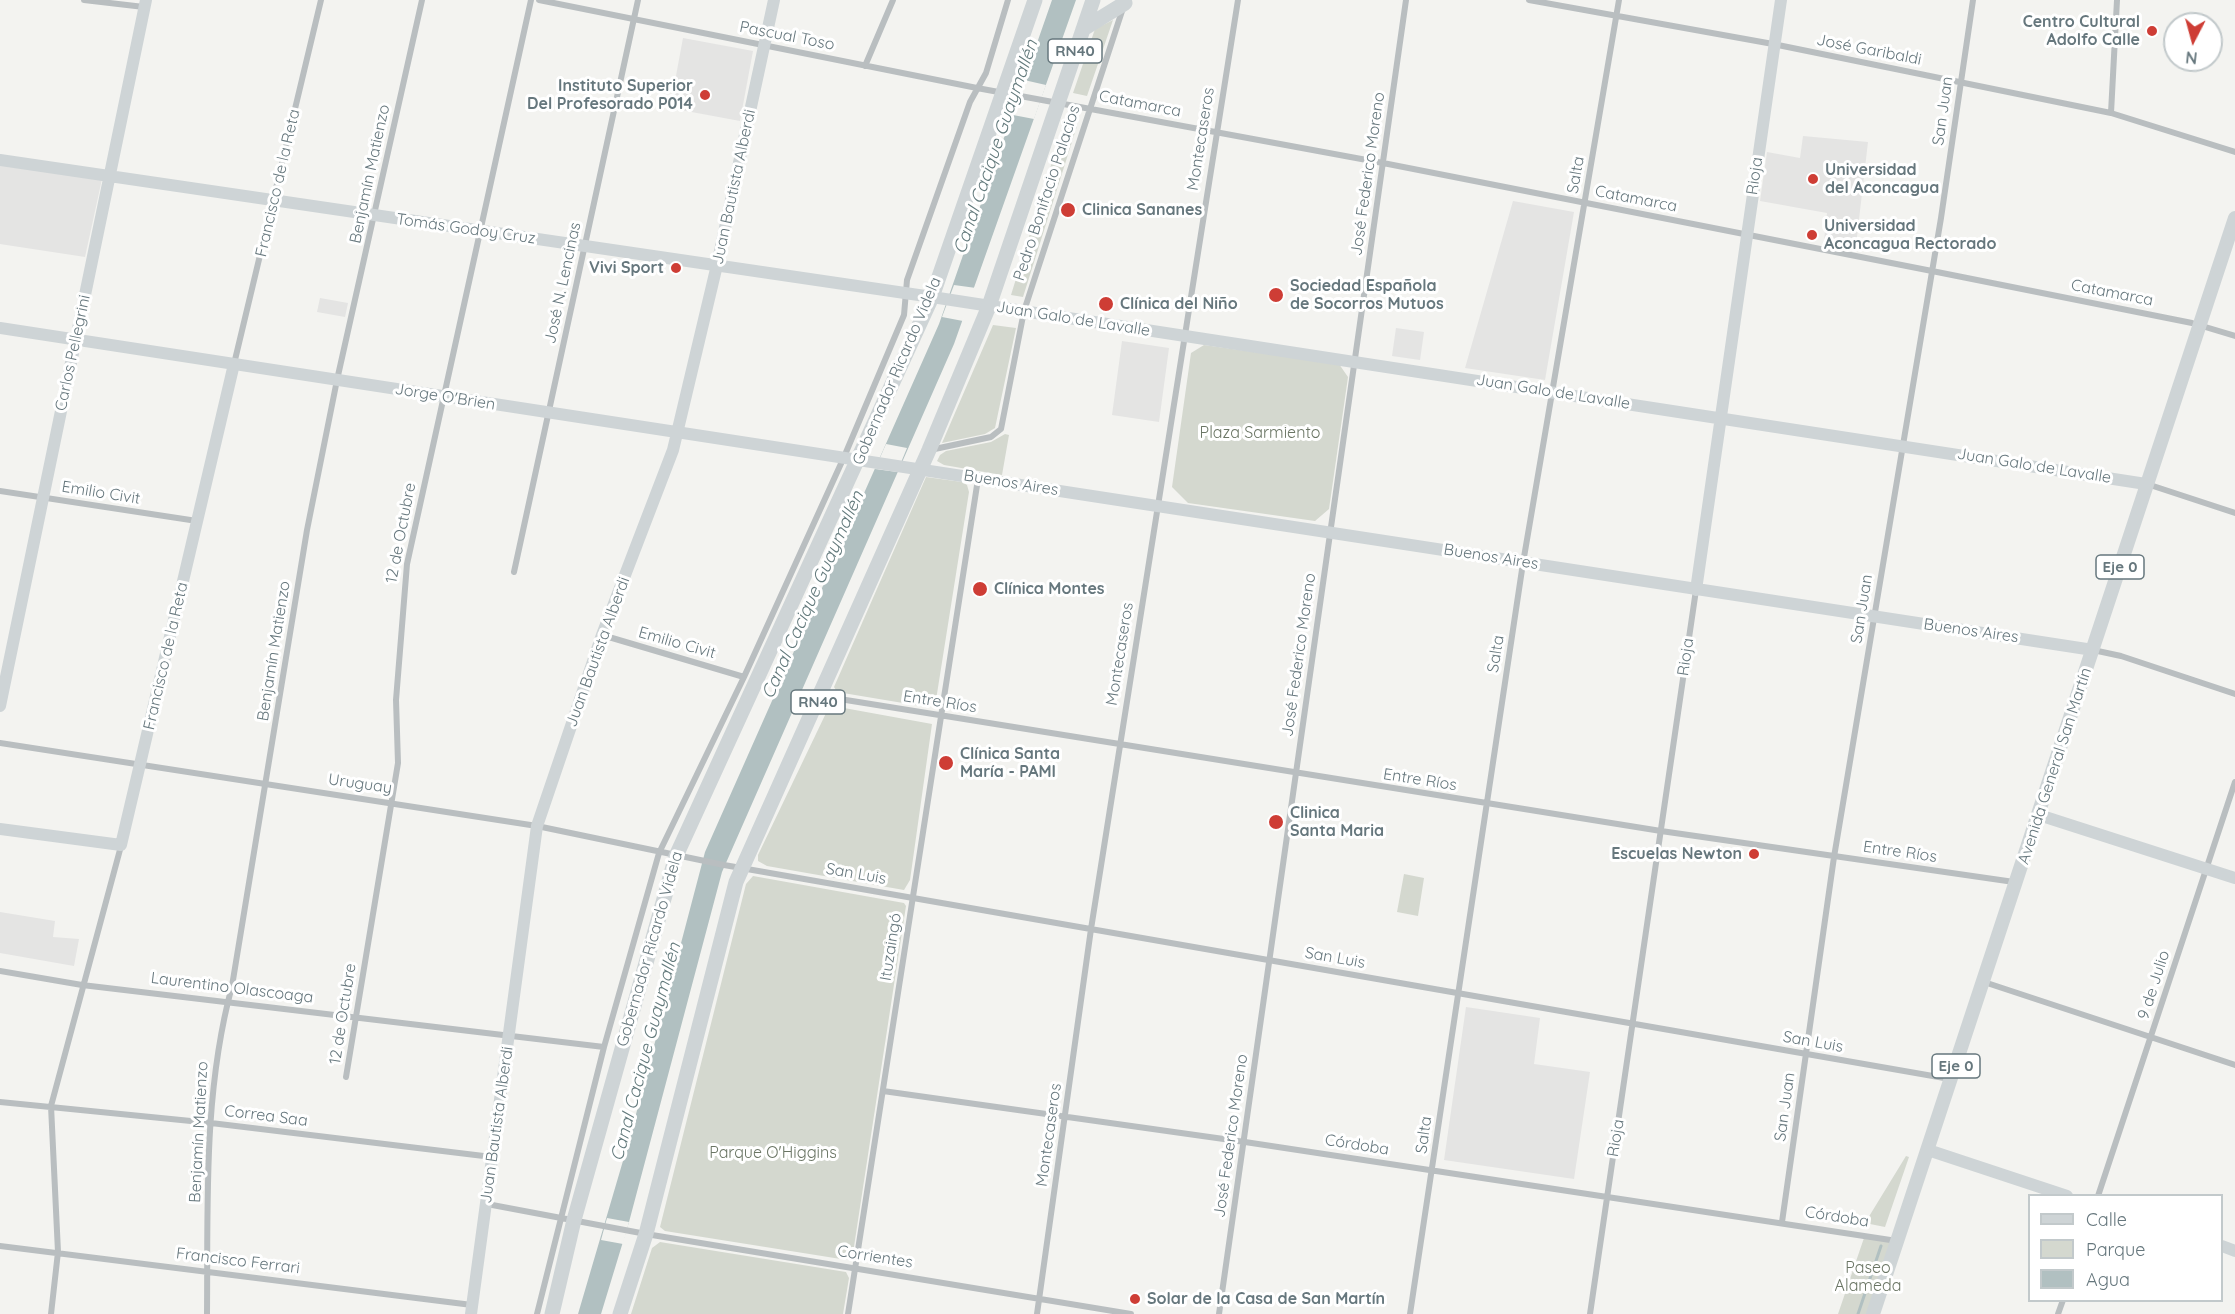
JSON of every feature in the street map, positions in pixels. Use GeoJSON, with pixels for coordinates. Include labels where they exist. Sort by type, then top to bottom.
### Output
{"type":"FeatureCollection","features":[{"type":"Feature","properties":{"kind":"highway","name":"Gobernador Ricardo Videla"},"geometry":{"type":"LineString","coordinates":[[552,1314],[567,1218],[676,856],[851,458],[932,297],[1035,0]]}},
{"type":"Feature","properties":{"kind":"highway","name":"RN40"},"geometry":{"type":"LineString","coordinates":[[620,1314],[646,1234],[731,896],[741,868],[921,469],[989,306],[1093,0]]}},
{"type":"Feature","properties":{"kind":"highway"},"geometry":{"type":"LineString","coordinates":[[1083,29],[1126,2]]}},
{"type":"Feature","properties":{"kind":"main road","name":"Avenida General San Martín"},"geometry":{"type":"LineString","coordinates":[[1873,1314],[2235,218]]}},
{"type":"Feature","properties":{"kind":"street"},"geometry":{"type":"LineString","coordinates":[[84,0],[145,4]]}},
{"type":"Feature","properties":{"kind":"street","name":"Francisco de la Reta"},"geometry":{"type":"LineString","coordinates":[[51,1314],[58,1252],[51,1106],[141,765],[321,0]]}},
{"type":"Feature","properties":{"kind":"street","name":"Benjamín Matienzo"},"geometry":{"type":"LineString","coordinates":[[207,1314],[211,1123],[216,1062],[266,785],[307,530],[422,0]]}},
{"type":"Feature","properties":{"kind":"street","name":"12 de Octubre"},"geometry":{"type":"LineString","coordinates":[[346,1077],[398,763],[396,699],[402,601],[407,564],[531,0]]}},
{"type":"Feature","properties":{"kind":"street","name":"Pascual Toso"},"geometry":{"type":"LineString","coordinates":[[539,0],[1030,98]]}},
{"type":"Feature","properties":{"kind":"street","name":"José N. Lencinas"},"geometry":{"type":"LineString","coordinates":[[514,572],[638,0]]}},
{"type":"Feature","properties":{"kind":"street","name":"Juan Bautista Alberdi"},"geometry":{"type":"LineString","coordinates":[[471,1310],[537,826],[602,635],[674,450],[717,265],[774,0]]}},
{"type":"Feature","properties":{"kind":"street"},"geometry":{"type":"LineString","coordinates":[[866,66],[893,0]]}},
{"type":"Feature","properties":{"kind":"street"},"geometry":{"type":"LineString","coordinates":[[537,1314],[567,1218],[604,1047],[659,853],[851,458],[904,315],[905,293],[911,269],[977,88],[986,72],[1008,0]]}},
{"type":"Feature","properties":{"kind":"street","name":"Montecaseros"},"geometry":{"type":"LineString","coordinates":[[1037,1314],[1119,745],[1238,0]]}},
{"type":"Feature","properties":{"kind":"street","name":"José Federico Moreno"},"geometry":{"type":"LineString","coordinates":[[1219,1314],[1406,0]]}},
{"type":"Feature","properties":{"kind":"street","name":"José Garibaldi"},"geometry":{"type":"LineString","coordinates":[[1529,0],[1773,44],[2111,113],[2235,152]]}},
{"type":"Feature","properties":{"kind":"street","name":"Salta"},"geometry":{"type":"LineString","coordinates":[[1410,1314],[1523,563],[1554,392],[1619,0]]}},
{"type":"Feature","properties":{"kind":"street","name":"Rioja"},"geometry":{"type":"LineString","coordinates":[[1590,1314],[1780,0]]}},
{"type":"Feature","properties":{"kind":"street","name":"San Juan"},"geometry":{"type":"LineString","coordinates":[[1782,1222],[1834,857],[1932,271],[1973,0]]}},
{"type":"Feature","properties":{"kind":"street"},"geometry":{"type":"LineString","coordinates":[[2111,113],[2117,0]]}},
{"type":"Feature","properties":{"kind":"street","name":"Pedro Bonifacio Palacios"},"geometry":{"type":"LineString","coordinates":[[929,450],[983,439],[999,432],[1024,311],[1088,108],[1126,2]]}},
{"type":"Feature","properties":{"kind":"street","name":"Carlos Pellegrini"},"geometry":{"type":"LineString","coordinates":[[0,706],[5,656],[43,498],[145,4]]}},
{"type":"Feature","properties":{"kind":"street","name":"Catamarca"},"geometry":{"type":"LineString","coordinates":[[1030,98],[1585,202],[2199,325],[2235,336]]}},
{"type":"Feature","properties":{"kind":"street","name":"Tomás Godoy Cruz"},"geometry":{"type":"LineString","coordinates":[[0,160],[932,297]]}},
{"type":"Feature","properties":{"kind":"street","name":"Juan Galo de Lavalle"},"geometry":{"type":"LineString","coordinates":[[932,297],[2146,484]]}},
{"type":"Feature","properties":{"kind":"street","name":"Jorge O'Brien"},"geometry":{"type":"LineString","coordinates":[[0,328],[889,464]]}},
{"type":"Feature","properties":{"kind":"street","name":"Buenos Aires"},"geometry":{"type":"LineString","coordinates":[[889,464],[2093,650]]}},
{"type":"Feature","properties":{"kind":"street","name":"Ituzaingó"},"geometry":{"type":"LineString","coordinates":[[848,1314],[939,716],[978,478]]}},
{"type":"Feature","properties":{"kind":"street"},"geometry":{"type":"LineString","coordinates":[[2146,484],[2235,513]]}},
{"type":"Feature","properties":{"kind":"street","name":"Emilio Civit"},"geometry":{"type":"LineString","coordinates":[[0,491],[197,521]]}},
{"type":"Feature","properties":{"kind":"street","name":"Emilio Civit"},"geometry":{"type":"LineString","coordinates":[[602,635],[744,676]]}},
{"type":"Feature","properties":{"kind":"street"},"geometry":{"type":"LineString","coordinates":[[2093,650],[2121,656],[2235,694]]}},
{"type":"Feature","properties":{"kind":"street","name":"Entre Ríos"},"geometry":{"type":"LineString","coordinates":[[820,696],[1296,775],[1834,857],[2017,882]]}},
{"type":"Feature","properties":{"kind":"street","name":"Uruguay"},"geometry":{"type":"LineString","coordinates":[[0,743],[537,826],[714,863]]}},
{"type":"Feature","properties":{"kind":"street","name":"9 de Julio"},"geometry":{"type":"LineString","coordinates":[[2099,1194],[2235,782]]}},
{"type":"Feature","properties":{"kind":"street"},"geometry":{"type":"LineString","coordinates":[[2039,815],[2235,878]]}},
{"type":"Feature","properties":{"kind":"street"},"geometry":{"type":"LineString","coordinates":[[0,829],[121,845]]}},
{"type":"Feature","properties":{"kind":"street","name":"San Luis"},"geometry":{"type":"LineString","coordinates":[[714,863],[1951,1079]]}},
{"type":"Feature","properties":{"kind":"street","name":"Laurentino Olascoaga"},"geometry":{"type":"LineString","coordinates":[[0,971],[82,985],[604,1047]]}},
{"type":"Feature","properties":{"kind":"street"},"geometry":{"type":"LineString","coordinates":[[1984,982],[2235,1065]]}},
{"type":"Feature","properties":{"kind":"street","name":"Córdoba"},"geometry":{"type":"LineString","coordinates":[[883,1090],[1245,1142],[1897,1241]]}},
{"type":"Feature","properties":{"kind":"street","name":"Correa Saa"},"geometry":{"type":"LineString","coordinates":[[0,1102],[211,1123],[493,1157]]}},
{"type":"Feature","properties":{"kind":"street"},"geometry":{"type":"LineString","coordinates":[[1928,1150],[2061,1194]]}},
{"type":"Feature","properties":{"kind":"street"},"geometry":{"type":"LineString","coordinates":[[487,1204],[567,1218]]}},
{"type":"Feature","properties":{"kind":"street","name":"Corrientes"},"geometry":{"type":"LineString","coordinates":[[567,1218],[646,1234],[1131,1314]]}},
{"type":"Feature","properties":{"kind":"street","name":"Francisco Ferrari"},"geometry":{"type":"LineString","coordinates":[[0,1245],[207,1270],[471,1310]]}},
{"type":"Feature","properties":{"kind":"shaded area"},"geometry":{"type":"Polygon","coordinates":[[[683,38],[753,51],[740,121],[670,108],[683,38]]]}},
{"type":"Feature","properties":{"kind":"shaded area","name":"Universidad del Aconcagua"},"geometry":{"type":"Polygon","coordinates":[[[1803,136],[1868,142],[1856,245],[1824,241],[1827,213],[1760,201],[1767,152],[1800,158],[1803,136]]]}},
{"type":"Feature","properties":{"kind":"shaded area"},"geometry":{"type":"Polygon","coordinates":[[[0,164],[102,179],[85,257],[0,244],[0,164]]]}},
{"type":"Feature","properties":{"kind":"shaded area"},"geometry":{"type":"Polygon","coordinates":[[[1513,201],[1574,212],[1545,380],[1465,368],[1513,201]]]}},
{"type":"Feature","properties":{"kind":"shaded area"},"geometry":{"type":"Polygon","coordinates":[[[320,298],[348,303],[345,317],[317,312],[320,298]]]}},
{"type":"Feature","properties":{"kind":"shaded area"},"geometry":{"type":"Polygon","coordinates":[[[1396,328],[1424,332],[1420,360],[1392,356],[1396,328]]]}},
{"type":"Feature","properties":{"kind":"shaded area"},"geometry":{"type":"Polygon","coordinates":[[[1122,341],[1169,348],[1159,422],[1112,415],[1122,341]]]}},
{"type":"Feature","properties":{"kind":"shaded area"},"geometry":{"type":"Polygon","coordinates":[[[0,912],[55,921],[53,937],[79,939],[74,966],[0,953],[0,912]]]}},
{"type":"Feature","properties":{"kind":"shaded area"},"geometry":{"type":"Polygon","coordinates":[[[1466,1007],[1540,1018],[1534,1064],[1590,1072],[1574,1179],[1444,1160],[1466,1007]]]}},
{"type":"Feature","properties":{"kind":"green space"},"geometry":{"type":"Polygon","coordinates":[[[1113,20],[1087,96],[1073,93],[1095,29],[1113,20]]]}},
{"type":"Feature","properties":{"kind":"green space"},"geometry":{"type":"Polygon","coordinates":[[[1064,123],[1077,126],[1023,297],[1011,295],[1064,123]]]}},
{"type":"Feature","properties":{"kind":"green space"},"geometry":{"type":"Polygon","coordinates":[[[993,325],[1016,328],[995,428],[985,434],[942,443],[993,325]]]}},
{"type":"Feature","properties":{"kind":"green space","name":"Plaza Sarmiento"},"geometry":{"type":"Polygon","coordinates":[[[1204,345],[1339,364],[1348,377],[1329,509],[1315,521],[1188,503],[1172,487],[1191,353],[1204,345]]]}},
{"type":"Feature","properties":{"kind":"green space"},"geometry":{"type":"Polygon","coordinates":[[[1005,434],[1009,435],[1002,475],[944,465],[937,461],[946,451],[991,442],[1005,434]]]}},
{"type":"Feature","properties":{"kind":"green space"},"geometry":{"type":"Polygon","coordinates":[[[926,477],[962,482],[967,485],[969,492],[936,700],[932,706],[927,707],[837,692],[834,687],[926,477]]]}},
{"type":"Feature","properties":{"kind":"green space"},"geometry":{"type":"Polygon","coordinates":[[[833,706],[932,724],[910,880],[904,890],[767,866],[758,861],[758,855],[827,711],[833,706]]]}},
{"type":"Feature","properties":{"kind":"green space"},"geometry":{"type":"Polygon","coordinates":[[[1404,874],[1424,878],[1418,916],[1397,912],[1404,874]]]}},
{"type":"Feature","properties":{"kind":"green space","name":"Parque O'Higgins"},"geometry":{"type":"Polygon","coordinates":[[[753,876],[904,903],[906,906],[853,1253],[847,1260],[665,1231],[660,1227],[746,884],[753,876]]]}},
{"type":"Feature","properties":{"kind":"green space"},"geometry":{"type":"Polygon","coordinates":[[[1906,1156],[1909,1157],[1885,1227],[1865,1223],[1906,1156]]]}},
{"type":"Feature","properties":{"kind":"green space","name":"Paseo Alameda"},"geometry":{"type":"Polygon","coordinates":[[[1865,1235],[1897,1241],[1873,1314],[1838,1314],[1865,1235]]]}},
{"type":"Feature","properties":{"kind":"green space"},"geometry":{"type":"Polygon","coordinates":[[[660,1242],[846,1272],[849,1278],[843,1314],[631,1314],[652,1248],[660,1242]]]}},
{"type":"Feature","properties":{"kind":"water"},"geometry":{"type":"Polygon","coordinates":[[[1052,0],[1076,0],[954,344],[722,872],[629,1222],[601,1314],[578,1314],[630,1137],[705,852],[939,324],[1052,0]]]}},
{"type":"Feature","properties":{"kind":"pier"},"geometry":{"type":"Polygon","coordinates":[[[1024,80],[1046,85],[1034,119],[1013,115],[1024,80]]]}},
{"type":"Feature","properties":{"kind":"pier"},"geometry":{"type":"Polygon","coordinates":[[[954,285],[976,288],[963,321],[942,317],[954,285]]]}},
{"type":"Feature","properties":{"kind":"pier"},"geometry":{"type":"Polygon","coordinates":[[[886,444],[907,448],[897,472],[875,469],[886,444]]]}},
{"type":"Feature","properties":{"kind":"pier"},"geometry":{"type":"Polygon","coordinates":[[[607,1218],[629,1222],[623,1244],[601,1240],[607,1218]]]}},
{"type":"Feature","properties":{"kind":"waterway"},"geometry":{"type":"LineString","coordinates":[[1858,1314],[1881,1246]]}},
{"type":"Feature","properties":{"kind":"place","name":"Centro Cultural Adolfo Calle"},"geometry":{"type":"Point","coordinates":[2152,31]}},
{"type":"Feature","properties":{"kind":"place","name":"Instituto Superior Del Profesorado P014"},"geometry":{"type":"Point","coordinates":[705,95]}},
{"type":"Feature","properties":{"kind":"place","name":"Universidad del Aconcagua"},"geometry":{"type":"Point","coordinates":[1813,179]}},
{"type":"Feature","properties":{"kind":"place","name":"Clinica Sananes"},"geometry":{"type":"Point","coordinates":[1068,210]}},
{"type":"Feature","properties":{"kind":"place","name":"Universidad Aconcagua Rectorado"},"geometry":{"type":"Point","coordinates":[1812,235]}},
{"type":"Feature","properties":{"kind":"place","name":"Vivi Sport"},"geometry":{"type":"Point","coordinates":[676,268]}},
{"type":"Feature","properties":{"kind":"place","name":"Sociedad Española de Socorros Mutuos"},"geometry":{"type":"Point","coordinates":[1276,295]}},
{"type":"Feature","properties":{"kind":"place","name":"Clínica del Niño"},"geometry":{"type":"Point","coordinates":[1106,304]}},
{"type":"Feature","properties":{"kind":"place","name":"Clínica Montes"},"geometry":{"type":"Point","coordinates":[980,589]}},
{"type":"Feature","properties":{"kind":"place","name":"Clínica Santa María - PAMI"},"geometry":{"type":"Point","coordinates":[946,763]}},
{"type":"Feature","properties":{"kind":"place","name":"Clinica Santa Maria"},"geometry":{"type":"Point","coordinates":[1276,822]}},
{"type":"Feature","properties":{"kind":"place","name":"Escuelas Newton"},"geometry":{"type":"Point","coordinates":[1754,854]}},
{"type":"Feature","properties":{"kind":"place","name":"Solar de la Casa de San Martín"},"geometry":{"type":"Point","coordinates":[1135,1299]}},
{"type":"Feature","properties":{"kind":"water label","name":"Canal Cacique Guaymallén"},"geometry":{"type":"Point","coordinates":[996,147]}},
{"type":"Feature","properties":{"kind":"water label","name":"Canal Cacique Guaymallén"},"geometry":{"type":"Point","coordinates":[813,595]}},
{"type":"Feature","properties":{"kind":"water label","name":"Canal Cacique Guaymallén"},"geometry":{"type":"Point","coordinates":[646,1052]}}]}
